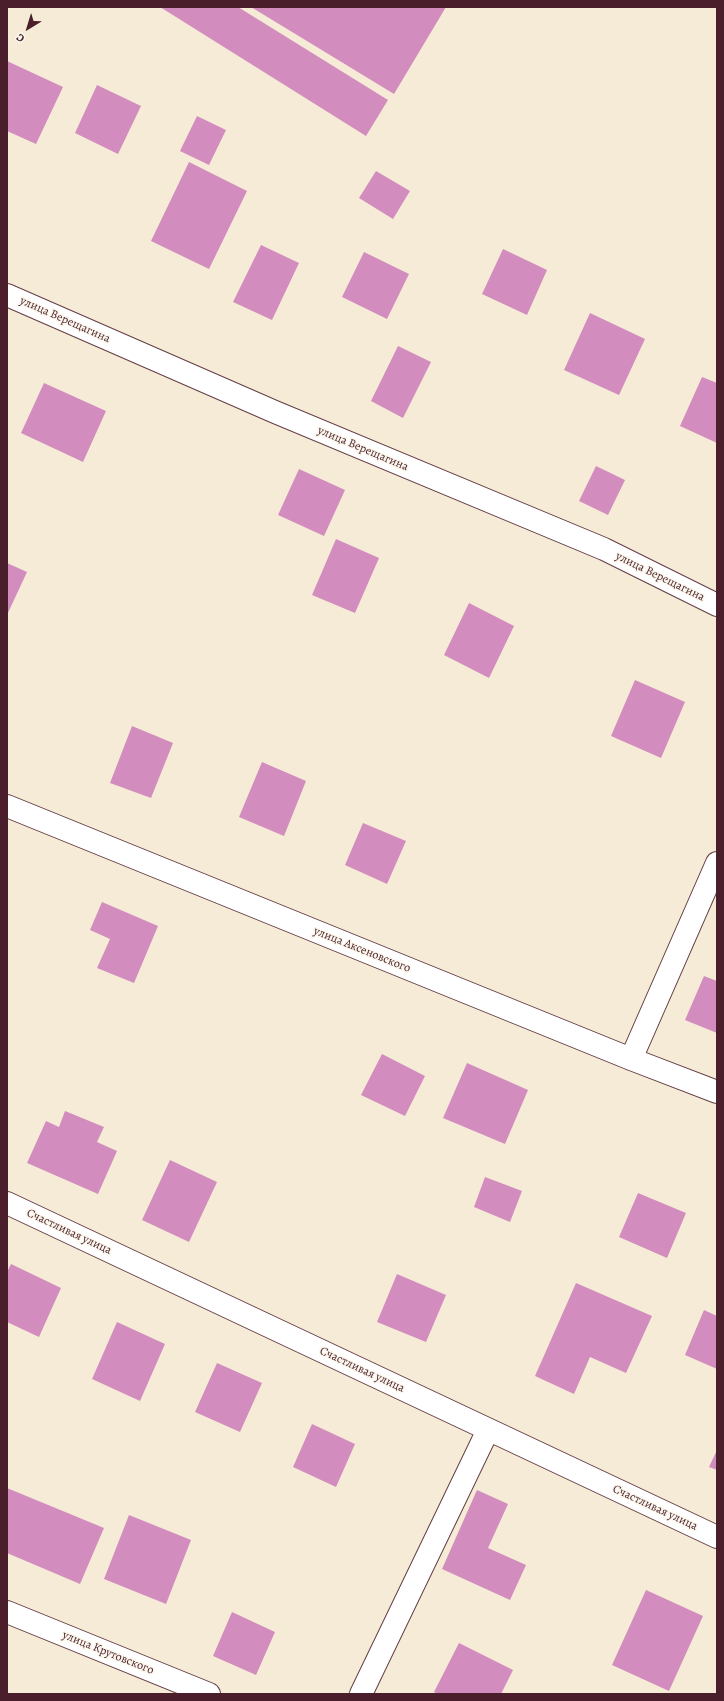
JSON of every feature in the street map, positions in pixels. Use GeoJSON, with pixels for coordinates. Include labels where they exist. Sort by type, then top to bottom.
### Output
{"type":"FeatureCollection","features":[{"type":"Feature","properties":{"kind":"street","name":"улица Верещагина"},"geometry":{"type":"LineString","coordinates":[[7,295],[275,412],[604,549],[717,605]]}},
{"type":"Feature","properties":{"kind":"street","name":"улица Аксеновского"},"geometry":{"type":"LineString","coordinates":[[7,806],[631,1059],[717,1092]]}},
{"type":"Feature","properties":{"kind":"street"},"geometry":{"type":"LineString","coordinates":[[631,1059],[717,863]]}},
{"type":"Feature","properties":{"kind":"street","name":"Счастливая улица"},"geometry":{"type":"LineString","coordinates":[[7,1203],[717,1537]]}},
{"type":"Feature","properties":{"kind":"street"},"geometry":{"type":"LineString","coordinates":[[361,1694],[488,1430]]}},
{"type":"Feature","properties":{"kind":"street","name":"улица Крутовского"},"geometry":{"type":"LineString","coordinates":[[7,1612],[209,1694]]}},
{"type":"Feature","properties":{"kind":"building"},"geometry":{"type":"Polygon","coordinates":[[[160,7],[238,7],[388,100],[366,136],[160,7]]]}},
{"type":"Feature","properties":{"kind":"building"},"geometry":{"type":"Polygon","coordinates":[[[251,7],[446,7],[394,94],[251,7]]]}},
{"type":"Feature","properties":{"kind":"building"},"geometry":{"type":"Polygon","coordinates":[[[7,61],[63,87],[36,144],[7,131],[7,61]]]}},
{"type":"Feature","properties":{"kind":"building"},"geometry":{"type":"Polygon","coordinates":[[[97,85],[141,106],[118,154],[75,133],[97,85]]]}},
{"type":"Feature","properties":{"kind":"building"},"geometry":{"type":"Polygon","coordinates":[[[197,116],[226,130],[209,165],[180,151],[197,116]]]}},
{"type":"Feature","properties":{"kind":"building"},"geometry":{"type":"Polygon","coordinates":[[[189,162],[247,191],[209,269],[151,241],[189,162]]]}},
{"type":"Feature","properties":{"kind":"building"},"geometry":{"type":"Polygon","coordinates":[[[376,171],[410,191],[393,219],[359,198],[376,171]]]}},
{"type":"Feature","properties":{"kind":"building"},"geometry":{"type":"Polygon","coordinates":[[[261,245],[299,263],[272,320],[233,302],[261,245]]]}},
{"type":"Feature","properties":{"kind":"building"},"geometry":{"type":"Polygon","coordinates":[[[503,249],[547,270],[527,315],[482,294],[503,249]]]}},
{"type":"Feature","properties":{"kind":"building"},"geometry":{"type":"Polygon","coordinates":[[[364,252],[409,274],[387,319],[342,297],[364,252]]]}},
{"type":"Feature","properties":{"kind":"building"},"geometry":{"type":"Polygon","coordinates":[[[590,313],[645,339],[619,395],[564,370],[590,313]]]}},
{"type":"Feature","properties":{"kind":"building"},"geometry":{"type":"Polygon","coordinates":[[[398,346],[431,362],[403,418],[371,401],[398,346]]]}},
{"type":"Feature","properties":{"kind":"building"},"geometry":{"type":"Polygon","coordinates":[[[702,377],[717,383],[717,443],[680,426],[702,377]]]}},
{"type":"Feature","properties":{"kind":"building"},"geometry":{"type":"Polygon","coordinates":[[[44,383],[106,411],[83,462],[21,433],[44,383]]]}},
{"type":"Feature","properties":{"kind":"building"},"geometry":{"type":"Polygon","coordinates":[[[596,466],[625,480],[608,515],[579,501],[596,466]]]}},
{"type":"Feature","properties":{"kind":"building"},"geometry":{"type":"Polygon","coordinates":[[[299,469],[345,490],[324,536],[278,515],[299,469]]]}},
{"type":"Feature","properties":{"kind":"building"},"geometry":{"type":"Polygon","coordinates":[[[336,539],[379,558],[355,613],[312,595],[336,539]]]}},
{"type":"Feature","properties":{"kind":"building"},"geometry":{"type":"Polygon","coordinates":[[[7,563],[27,572],[7,615],[7,563]]]}},
{"type":"Feature","properties":{"kind":"building"},"geometry":{"type":"Polygon","coordinates":[[[469,603],[514,626],[489,678],[444,655],[469,603]]]}},
{"type":"Feature","properties":{"kind":"building"},"geometry":{"type":"Polygon","coordinates":[[[635,680],[685,702],[661,758],[611,736],[635,680]]]}},
{"type":"Feature","properties":{"kind":"building"},"geometry":{"type":"Polygon","coordinates":[[[132,726],[173,743],[151,798],[110,783],[132,726]]]}},
{"type":"Feature","properties":{"kind":"building"},"geometry":{"type":"Polygon","coordinates":[[[262,762],[306,781],[284,836],[239,817],[262,762]]]}},
{"type":"Feature","properties":{"kind":"building"},"geometry":{"type":"Polygon","coordinates":[[[363,823],[406,841],[387,884],[345,865],[363,823]]]}},
{"type":"Feature","properties":{"kind":"building"},"geometry":{"type":"Polygon","coordinates":[[[102,902],[158,926],[134,983],[97,968],[110,939],[90,930],[102,902]]]}},
{"type":"Feature","properties":{"kind":"building"},"geometry":{"type":"Polygon","coordinates":[[[704,976],[717,981],[717,1033],[685,1020],[704,976]]]}},
{"type":"Feature","properties":{"kind":"building"},"geometry":{"type":"Polygon","coordinates":[[[382,1054],[425,1076],[405,1116],[361,1095],[382,1054]]]}},
{"type":"Feature","properties":{"kind":"building"},"geometry":{"type":"Polygon","coordinates":[[[467,1063],[528,1090],[505,1144],[443,1118],[467,1063]]]}},
{"type":"Feature","properties":{"kind":"building"},"geometry":{"type":"Polygon","coordinates":[[[65,1111],[104,1127],[97,1142],[117,1151],[98,1194],[27,1163],[46,1121],[59,1127],[65,1111]]]}},
{"type":"Feature","properties":{"kind":"building"},"geometry":{"type":"Polygon","coordinates":[[[170,1160],[217,1182],[189,1242],[142,1220],[170,1160]]]}},
{"type":"Feature","properties":{"kind":"building"},"geometry":{"type":"Polygon","coordinates":[[[485,1177],[522,1191],[510,1222],[474,1207],[485,1177]]]}},
{"type":"Feature","properties":{"kind":"building"},"geometry":{"type":"Polygon","coordinates":[[[638,1193],[686,1213],[667,1258],[619,1237],[638,1193]]]}},
{"type":"Feature","properties":{"kind":"building"},"geometry":{"type":"Polygon","coordinates":[[[11,1264],[61,1288],[39,1337],[7,1322],[7,1272],[11,1264]]]}},
{"type":"Feature","properties":{"kind":"building"},"geometry":{"type":"Polygon","coordinates":[[[397,1274],[446,1295],[426,1342],[377,1322],[397,1274]]]}},
{"type":"Feature","properties":{"kind":"building"},"geometry":{"type":"Polygon","coordinates":[[[576,1283],[652,1316],[626,1373],[590,1357],[574,1394],[535,1376],[576,1283]]]}},
{"type":"Feature","properties":{"kind":"building"},"geometry":{"type":"Polygon","coordinates":[[[704,1310],[717,1316],[717,1369],[685,1355],[704,1310]]]}},
{"type":"Feature","properties":{"kind":"building"},"geometry":{"type":"Polygon","coordinates":[[[117,1322],[165,1344],[140,1401],[92,1379],[117,1322]]]}},
{"type":"Feature","properties":{"kind":"building"},"geometry":{"type":"Polygon","coordinates":[[[217,1363],[262,1383],[240,1432],[195,1412],[217,1363]]]}},
{"type":"Feature","properties":{"kind":"building"},"geometry":{"type":"Polygon","coordinates":[[[312,1424],[355,1444],[336,1487],[293,1467],[312,1424]]]}},
{"type":"Feature","properties":{"kind":"building"},"geometry":{"type":"Polygon","coordinates":[[[717,1450],[717,1470],[709,1467],[717,1450]]]}},
{"type":"Feature","properties":{"kind":"building"},"geometry":{"type":"Polygon","coordinates":[[[7,1488],[104,1528],[80,1584],[7,1553],[7,1488]]]}},
{"type":"Feature","properties":{"kind":"building"},"geometry":{"type":"Polygon","coordinates":[[[477,1490],[508,1504],[488,1548],[526,1565],[510,1600],[442,1569],[477,1490]]]}},
{"type":"Feature","properties":{"kind":"building"},"geometry":{"type":"Polygon","coordinates":[[[129,1515],[191,1540],[166,1604],[104,1579],[129,1515]]]}},
{"type":"Feature","properties":{"kind":"building"},"geometry":{"type":"Polygon","coordinates":[[[646,1590],[703,1616],[669,1691],[612,1665],[646,1590]]]}},
{"type":"Feature","properties":{"kind":"building"},"geometry":{"type":"Polygon","coordinates":[[[232,1612],[275,1632],[256,1675],[213,1656],[232,1612]]]}},
{"type":"Feature","properties":{"kind":"building"},"geometry":{"type":"Polygon","coordinates":[[[459,1643],[513,1670],[501,1694],[438,1694],[434,1692],[459,1643]]]}}]}
